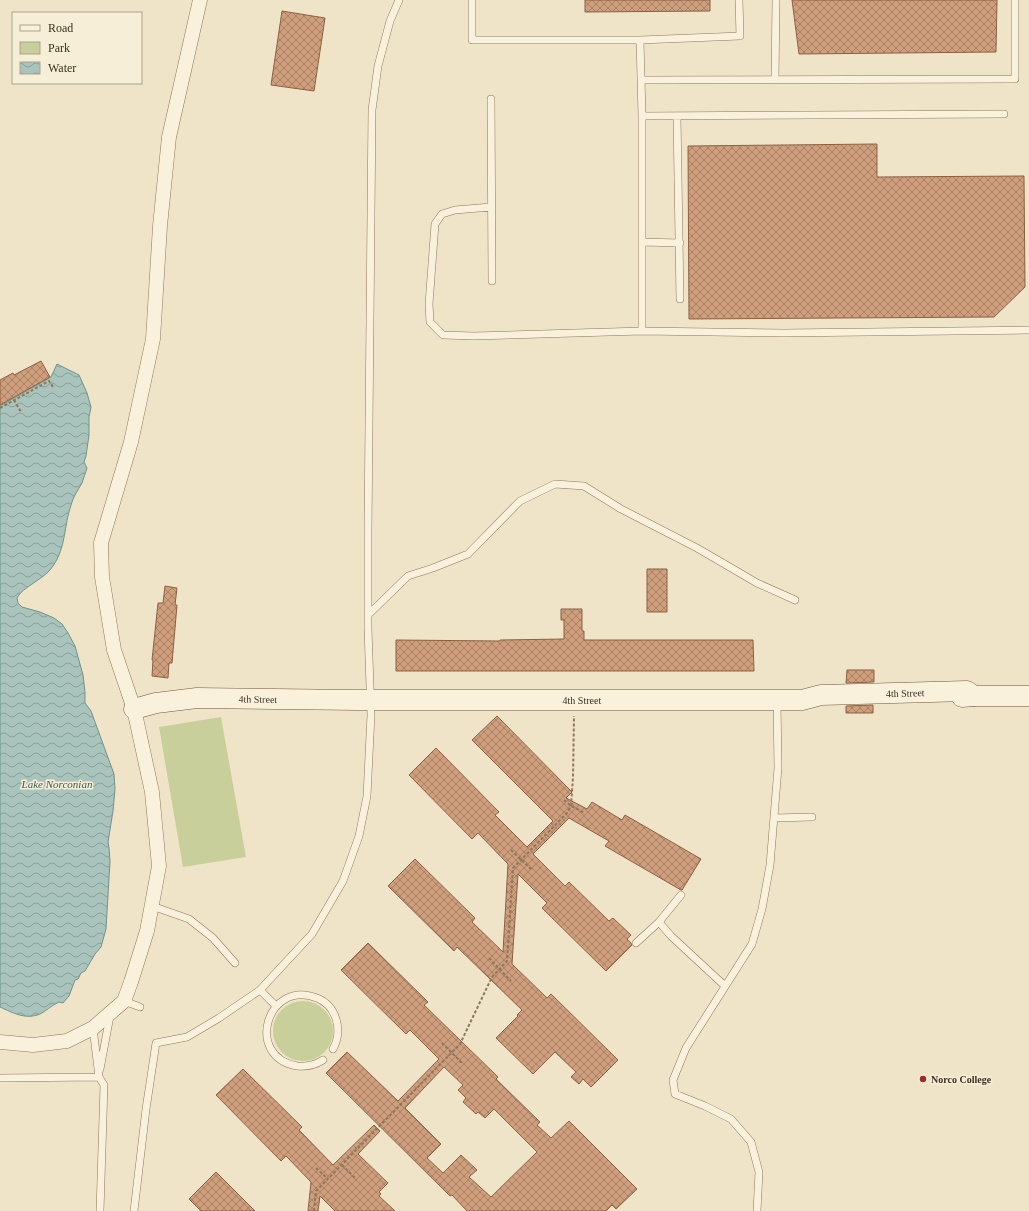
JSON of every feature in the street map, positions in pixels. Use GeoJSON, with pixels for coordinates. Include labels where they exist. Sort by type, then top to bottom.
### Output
{"type":"FeatureCollection","features":[{"type":"Feature","properties":{"kind":"street"},"geometry":{"type":"LineString","coordinates":[[0,1042],[33,1045],[67,1041],[93,1028],[124,1001],[132,982],[147,932],[152,906],[159,866],[152,792],[134,708],[114,650],[102,577],[101,543],[131,442],[153,339],[160,233],[169,137],[200,0]]}},
{"type":"Feature","properties":{"kind":"street","name":"4th Street"},"geometry":{"type":"LineString","coordinates":[[134,708],[156,703],[198,698],[370,700],[777,700],[812,698],[860,702],[940,700],[971,693],[1029,696]]}},
{"type":"Feature","properties":{"kind":"lane"},"geometry":{"type":"LineString","coordinates":[[134,1211],[146,1109],[156,1043],[187,1037],[219,1018],[260,990],[312,934],[343,881],[359,836],[367,796],[371,715],[369,614],[369,400],[372,110],[378,66],[390,21],[399,0]]}},
{"type":"Feature","properties":{"kind":"lane"},"geometry":{"type":"LineString","coordinates":[[472,0],[472,40],[640,40],[740,36],[739,0]]}},
{"type":"Feature","properties":{"kind":"lane"},"geometry":{"type":"LineString","coordinates":[[775,80],[776,0]]}},
{"type":"Feature","properties":{"kind":"lane"},"geometry":{"type":"LineString","coordinates":[[641,80],[1015,79],[1015,0]]}},
{"type":"Feature","properties":{"kind":"lane"},"geometry":{"type":"LineString","coordinates":[[640,40],[643,242],[642,331]]}},
{"type":"Feature","properties":{"kind":"lane"},"geometry":{"type":"LineString","coordinates":[[490,99],[492,281]]}},
{"type":"Feature","properties":{"kind":"lane"},"geometry":{"type":"LineString","coordinates":[[642,116],[1004,114]]}},
{"type":"Feature","properties":{"kind":"lane"},"geometry":{"type":"LineString","coordinates":[[677,116],[680,299]]}},
{"type":"Feature","properties":{"kind":"lane"},"geometry":{"type":"LineString","coordinates":[[491,207],[455,210],[442,214],[435,224],[429,304],[430,322],[444,335],[474,336],[642,331],[783,333],[1029,330]]}},
{"type":"Feature","properties":{"kind":"lane"},"geometry":{"type":"LineString","coordinates":[[643,242],[680,243]]}},
{"type":"Feature","properties":{"kind":"lane"},"geometry":{"type":"LineString","coordinates":[[369,614],[408,576],[468,554],[520,501],[555,484],[584,486],[621,509],[697,548],[757,583],[795,600]]}},
{"type":"Feature","properties":{"kind":"lane"},"geometry":{"type":"LineString","coordinates":[[757,1211],[759,1172],[751,1142],[731,1119],[705,1106],[675,1094],[673,1080],[686,1048],[752,944],[762,909],[770,864],[778,768],[777,700]]}},
{"type":"Feature","properties":{"kind":"lane"},"geometry":{"type":"LineString","coordinates":[[774,818],[812,817]]}},
{"type":"Feature","properties":{"kind":"lane"},"geometry":{"type":"LineString","coordinates":[[636,943],[658,922],[681,895]]}},
{"type":"Feature","properties":{"kind":"lane"},"geometry":{"type":"LineString","coordinates":[[152,906],[189,919],[213,938],[235,963]]}},
{"type":"Feature","properties":{"kind":"lane"},"geometry":{"type":"LineString","coordinates":[[658,922],[725,986]]}},
{"type":"Feature","properties":{"kind":"lane"},"geometry":{"type":"LineString","coordinates":[[260,990],[276,1006]]}},
{"type":"Feature","properties":{"kind":"lane"},"geometry":{"type":"LineString","coordinates":[[322,1060],[318,1063],[301,1066],[291,1065],[274,1053],[269,1045],[266,1034],[268,1019],[276,1006],[287,998],[300,995],[314,997],[326,1004],[334,1015],[338,1028],[338,1037],[333,1049]]}},
{"type":"Feature","properties":{"kind":"lane"},"geometry":{"type":"LineString","coordinates":[[124,1001],[140,1007]]}},
{"type":"Feature","properties":{"kind":"lane"},"geometry":{"type":"LineString","coordinates":[[99,1077],[110,1012]]}},
{"type":"Feature","properties":{"kind":"lane"},"geometry":{"type":"LineString","coordinates":[[93,1028],[99,1077],[104,1085],[100,1211]]}},
{"type":"Feature","properties":{"kind":"lane"},"geometry":{"type":"LineString","coordinates":[[0,1078],[99,1077]]}},
{"type":"Feature","properties":{"kind":"path"},"geometry":{"type":"LineString","coordinates":[[0,408],[49,381],[53,387]]}},
{"type":"Feature","properties":{"kind":"path"},"geometry":{"type":"LineString","coordinates":[[14,400],[21,412]]}},
{"type":"Feature","properties":{"kind":"path"},"geometry":{"type":"LineString","coordinates":[[314,1211],[316,1191],[460,1044],[492,977],[507,961],[513,868],[567,813],[571,806],[574,700]]}},
{"type":"Feature","properties":{"kind":"path"},"geometry":{"type":"LineString","coordinates":[[564,800],[571,806],[585,813]]}},
{"type":"Feature","properties":{"kind":"path"},"geometry":{"type":"LineString","coordinates":[[511,850],[532,870]]}},
{"type":"Feature","properties":{"kind":"path"},"geometry":{"type":"LineString","coordinates":[[489,958],[511,981]]}},
{"type":"Feature","properties":{"kind":"path"},"geometry":{"type":"LineString","coordinates":[[442,1043],[463,1064]]}},
{"type":"Feature","properties":{"kind":"path"},"geometry":{"type":"LineString","coordinates":[[342,1165],[356,1179]]}},
{"type":"Feature","properties":{"kind":"path"},"geometry":{"type":"LineString","coordinates":[[316,1168],[328,1179]]}},
{"type":"Feature","properties":{"kind":"green space"},"geometry":{"type":"Polygon","coordinates":[[[221,717],[246,857],[183,867],[159,727],[221,717]]]}},
{"type":"Feature","properties":{"kind":"green space"},"geometry":{"type":"Polygon","coordinates":[[[303,1001],[320,1006],[328,1014],[333,1031],[328,1048],[320,1056],[303,1061],[286,1056],[278,1048],[273,1031],[278,1014],[286,1006],[303,1001]]]}},
{"type":"Feature","properties":{"kind":"water","name":"Lake Norconian"},"geometry":{"type":"Polygon","coordinates":[[[57,364],[79,375],[87,393],[91,407],[89,417],[89,435],[84,462],[87,468],[82,483],[72,502],[63,544],[57,559],[45,575],[24,590],[17,598],[18,603],[22,607],[40,612],[54,618],[62,624],[75,646],[83,675],[85,703],[91,711],[114,774],[115,789],[108,842],[110,861],[106,929],[101,947],[85,971],[81,973],[78,979],[75,980],[69,996],[63,1003],[59,1002],[35,1016],[25,1016],[0,1007],[0,406],[51,377],[57,364]]]}},
{"type":"Feature","properties":{"kind":"building"},"geometry":{"type":"Polygon","coordinates":[[[585,0],[710,0],[710,11],[585,12],[585,0]]]}},
{"type":"Feature","properties":{"kind":"building"},"geometry":{"type":"Polygon","coordinates":[[[792,0],[997,0],[996,52],[799,54],[792,0]]]}},
{"type":"Feature","properties":{"kind":"building"},"geometry":{"type":"Polygon","coordinates":[[[282,11],[325,18],[314,91],[271,85],[282,11]]]}},
{"type":"Feature","properties":{"kind":"building"},"geometry":{"type":"Polygon","coordinates":[[[877,144],[877,177],[1024,176],[1025,287],[994,317],[689,319],[688,146],[877,144]]]}},
{"type":"Feature","properties":{"kind":"building"},"geometry":{"type":"Polygon","coordinates":[[[41,361],[50,377],[0,405],[0,380],[13,373],[14,375],[41,361]]]}},
{"type":"Feature","properties":{"kind":"building"},"geometry":{"type":"Polygon","coordinates":[[[647,569],[667,569],[667,612],[647,612],[647,569]]]}},
{"type":"Feature","properties":{"kind":"building"},"geometry":{"type":"Polygon","coordinates":[[[165,586],[177,588],[172,663],[169,663],[168,678],[152,676],[152,660],[158,603],[163,603],[165,586]]]}},
{"type":"Feature","properties":{"kind":"building"},"geometry":{"type":"Polygon","coordinates":[[[561,609],[582,609],[582,631],[584,631],[584,640],[753,640],[754,671],[396,671],[396,640],[500,641],[564,639],[564,620],[561,620],[561,609]]]}},
{"type":"Feature","properties":{"kind":"building"},"geometry":{"type":"Polygon","coordinates":[[[847,670],[874,670],[874,682],[846,683],[847,670]]]}},
{"type":"Feature","properties":{"kind":"building"},"geometry":{"type":"Polygon","coordinates":[[[873,705],[873,713],[846,713],[846,706],[873,705]]]}},
{"type":"Feature","properties":{"kind":"building"},"geometry":{"type":"Polygon","coordinates":[[[497,716],[572,792],[566,798],[587,809],[592,802],[622,820],[625,815],[701,859],[681,890],[605,846],[609,841],[569,818],[533,854],[565,886],[569,882],[609,921],[613,918],[631,935],[627,939],[632,945],[606,971],[542,908],[547,903],[518,874],[512,964],[547,998],[551,994],[618,1060],[591,1087],[583,1079],[579,1084],[571,1077],[576,1072],[555,1052],[533,1074],[496,1038],[522,1010],[457,947],[454,951],[388,886],[415,859],[475,918],[472,922],[503,952],[508,864],[478,833],[472,839],[409,775],[436,748],[499,812],[495,815],[527,847],[553,821],[472,740],[497,716]]]}},
{"type":"Feature","properties":{"kind":"building"},"geometry":{"type":"Polygon","coordinates":[[[368,943],[428,1002],[424,1005],[498,1077],[496,1079],[540,1122],[537,1125],[551,1138],[569,1121],[637,1189],[616,1209],[612,1205],[606,1211],[467,1211],[326,1073],[347,1052],[398,1101],[439,1059],[410,1030],[406,1034],[341,970],[368,943]],[[444,1067],[405,1108],[441,1144],[427,1158],[443,1173],[461,1155],[477,1170],[469,1177],[491,1197],[537,1152],[494,1109],[485,1118],[478,1112],[476,1114],[463,1102],[466,1098],[458,1090],[463,1085],[444,1067]]]}},
{"type":"Feature","properties":{"kind":"building"},"geometry":{"type":"Polygon","coordinates":[[[243,1069],[302,1127],[299,1130],[333,1165],[374,1125],[380,1131],[358,1154],[388,1183],[379,1192],[381,1194],[379,1196],[395,1211],[335,1211],[320,1196],[318,1211],[308,1211],[311,1182],[286,1156],[281,1161],[216,1095],[243,1069]]]}},
{"type":"Feature","properties":{"kind":"building"},"geometry":{"type":"Polygon","coordinates":[[[216,1172],[255,1211],[201,1211],[189,1199],[216,1172]]]}},
{"type":"Feature","properties":{"kind":"place","name":"Norco College"},"geometry":{"type":"Point","coordinates":[923,1079]}}]}
